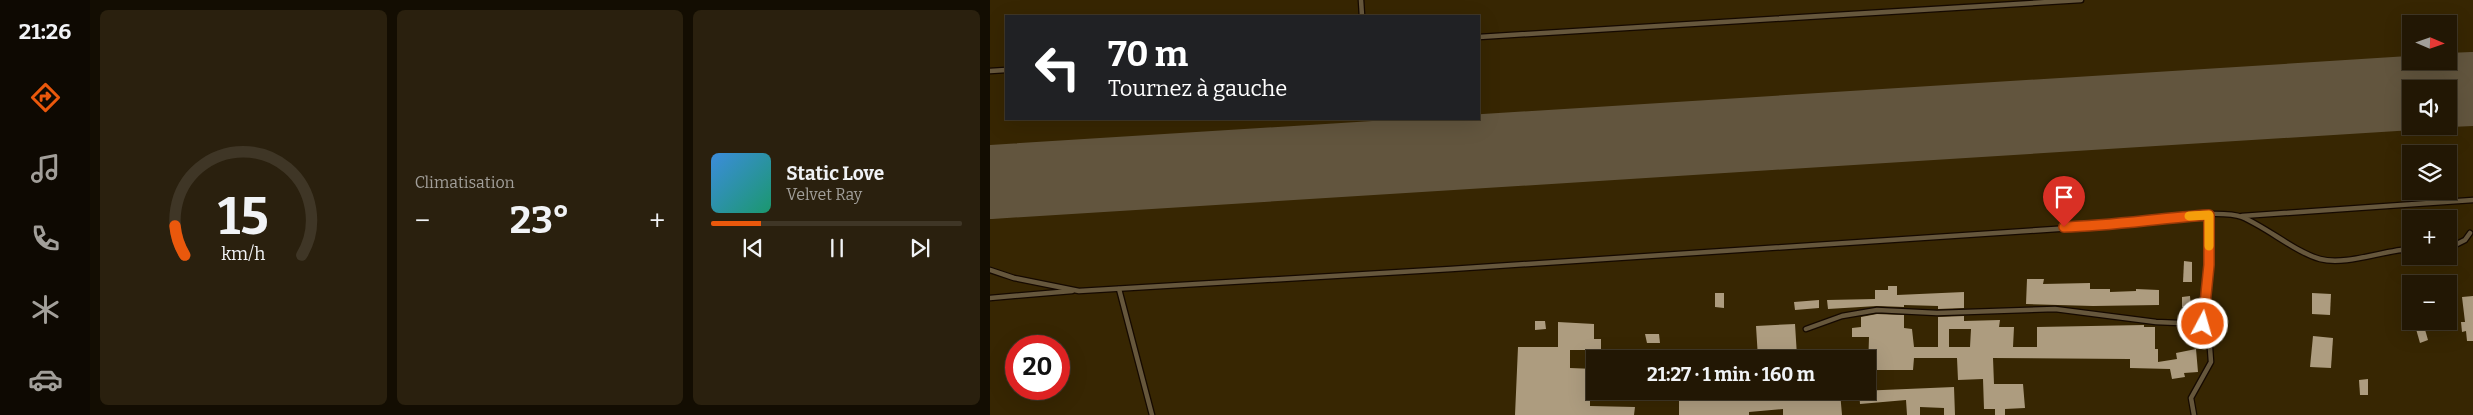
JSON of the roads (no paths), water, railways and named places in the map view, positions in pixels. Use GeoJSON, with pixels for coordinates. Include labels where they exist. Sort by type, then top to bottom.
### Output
{"type":"FeatureCollection","features":[{"type":"Feature","properties":{"kind":"lane"},"geometry":{"type":"LineString","coordinates":[[1360,0],[1362,15]]}},
{"type":"Feature","properties":{"kind":"lane"},"geometry":{"type":"LineString","coordinates":[[1480,37],[2081,0]]}},
{"type":"Feature","properties":{"kind":"lane"},"geometry":{"type":"LineString","coordinates":[[990,71],[1005,70]]}},
{"type":"Feature","properties":{"kind":"lane"},"geometry":{"type":"LineString","coordinates":[[990,298],[1079,290],[1451,270],[2102,226],[2158,218],[2209,215],[2240,216],[2473,200]]}},
{"type":"Feature","properties":{"kind":"lane"},"geometry":{"type":"LineString","coordinates":[[2194,415],[2191,398],[2211,362],[2209,334],[2203,324],[2209,265],[2209,215]]}},
{"type":"Feature","properties":{"kind":"lane"},"geometry":{"type":"LineString","coordinates":[[2240,216],[2320,259],[2335,260],[2402,250]]}},
{"type":"Feature","properties":{"kind":"lane"},"geometry":{"type":"LineString","coordinates":[[2457,244],[2465,240],[2470,232]]}},
{"type":"Feature","properties":{"kind":"lane"},"geometry":{"type":"LineString","coordinates":[[990,270],[1014,278],[1079,290]]}},
{"type":"Feature","properties":{"kind":"lane"},"geometry":{"type":"LineString","coordinates":[[1119,289],[1152,415]]}},
{"type":"Feature","properties":{"kind":"lane"},"geometry":{"type":"LineString","coordinates":[[1806,329],[1842,316],[1877,310],[1936,313],[2055,309],[2156,322],[2203,324]]}}]}
